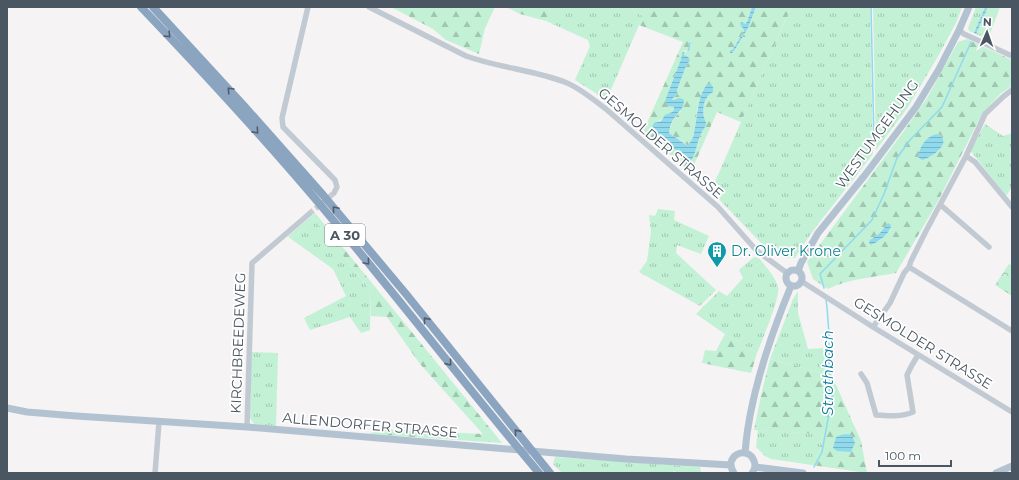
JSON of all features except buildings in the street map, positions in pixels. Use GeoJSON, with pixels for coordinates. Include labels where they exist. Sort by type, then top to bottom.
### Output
{"type":"FeatureCollection","features":[{"type":"Feature","properties":{"kind":"highway","name":"A 30"},"geometry":{"type":"LineString","coordinates":[[141,7],[190,58],[312,196],[404,306],[539,473]]}},
{"type":"Feature","properties":{"kind":"highway","name":"A 30"},"geometry":{"type":"LineString","coordinates":[[152,7],[246,107],[323,195],[406,294],[550,473]]}},
{"type":"Feature","properties":{"kind":"main road","name":"WESTUMGEHUNG"},"geometry":{"type":"LineString","coordinates":[[798,271],[818,233],[865,175],[916,107],[939,69],[969,7]]}},
{"type":"Feature","properties":{"kind":"main road"},"geometry":{"type":"LineString","coordinates":[[790,270],[796,270],[801,274],[801,281],[796,286],[791,286],[786,280],[786,275],[790,270]]}},
{"type":"Feature","properties":{"kind":"main road"},"geometry":{"type":"LineString","coordinates":[[745,453],[750,416],[760,373],[791,286]]}},
{"type":"Feature","properties":{"kind":"main road","name":"ALLENDORFER STRASSE"},"geometry":{"type":"LineString","coordinates":[[7,408],[52,414],[247,427],[656,461],[731,465]]}},
{"type":"Feature","properties":{"kind":"main road"},"geometry":{"type":"LineString","coordinates":[[734,473],[731,468],[732,460],[737,454],[741,453],[745,453],[752,457],[755,463],[753,470],[803,473]]}},
{"type":"Feature","properties":{"kind":"main road"},"geometry":{"type":"LineString","coordinates":[[996,473],[1012,466]]}},
{"type":"Feature","properties":{"kind":"street"},"geometry":{"type":"LineString","coordinates":[[308,7],[282,118],[283,128],[336,180],[337,187],[334,193]]}},
{"type":"Feature","properties":{"kind":"street","name":"GESMOLDER STRASSE"},"geometry":{"type":"LineString","coordinates":[[369,7],[466,56],[502,67],[548,76],[568,84],[589,96],[606,109],[718,207],[757,251],[787,273]]}},
{"type":"Feature","properties":{"kind":"street"},"geometry":{"type":"LineString","coordinates":[[959,30],[964,34],[1012,56]]}},
{"type":"Feature","properties":{"kind":"street"},"geometry":{"type":"LineString","coordinates":[[873,327],[890,303],[904,272],[909,267],[966,156],[985,114],[1012,90]]}},
{"type":"Feature","properties":{"kind":"street"},"geometry":{"type":"LineString","coordinates":[[966,156],[975,162],[1012,207]]}},
{"type":"Feature","properties":{"kind":"street"},"geometry":{"type":"LineString","coordinates":[[940,205],[989,247]]}},
{"type":"Feature","properties":{"kind":"street","name":"KIRCHBREEDEWEG"},"geometry":{"type":"LineString","coordinates":[[247,427],[252,263],[309,214]]}},
{"type":"Feature","properties":{"kind":"street"},"geometry":{"type":"LineString","coordinates":[[909,267],[1012,331]]}},
{"type":"Feature","properties":{"kind":"street","name":"GESMOLDER STRASSE"},"geometry":{"type":"LineString","coordinates":[[801,281],[1012,412]]}},
{"type":"Feature","properties":{"kind":"street"},"geometry":{"type":"LineString","coordinates":[[861,374],[867,383],[876,415],[884,416],[908,414],[913,412],[908,375],[918,355]]}},
{"type":"Feature","properties":{"kind":"street"},"geometry":{"type":"LineString","coordinates":[[155,473],[159,422]]}},
{"type":"Feature","properties":{"kind":"green space"},"geometry":{"type":"Polygon","coordinates":[[[391,7],[495,7],[485,28],[479,54],[446,40],[433,29],[391,7]]]}},
{"type":"Feature","properties":{"kind":"green space"},"geometry":{"type":"Polygon","coordinates":[[[506,7],[551,7],[546,21],[520,14],[506,7]]]}},
{"type":"Feature","properties":{"kind":"green space"},"geometry":{"type":"Polygon","coordinates":[[[551,7],[626,7],[643,16],[606,101],[575,80],[590,46],[588,40],[546,21],[551,7]]]}},
{"type":"Feature","properties":{"kind":"green space"},"geometry":{"type":"Polygon","coordinates":[[[626,7],[752,7],[747,22],[743,28],[744,31],[731,51],[732,53],[748,28],[756,7],[791,7],[741,122],[717,112],[691,172],[643,132],[683,42],[639,25],[643,16],[626,7]],[[688,50],[683,51],[668,96],[670,106],[674,107],[674,110],[656,122],[655,136],[672,146],[683,157],[691,161],[706,123],[703,108],[706,99],[710,94],[703,89],[697,110],[695,129],[688,146],[669,133],[673,120],[681,111],[676,99],[672,99],[677,94],[677,90],[686,66],[690,60],[684,55],[684,53],[688,50]]]}},
{"type":"Feature","properties":{"kind":"green space"},"geometry":{"type":"Polygon","coordinates":[[[791,7],[870,7],[873,154],[819,223],[795,258],[786,258],[763,245],[711,191],[791,7]]]}},
{"type":"Feature","properties":{"kind":"green space"},"geometry":{"type":"Polygon","coordinates":[[[873,7],[962,7],[956,23],[908,107],[876,150],[873,7]]]}},
{"type":"Feature","properties":{"kind":"green space"},"geometry":{"type":"Polygon","coordinates":[[[976,7],[985,7],[974,33],[969,31],[968,28],[976,7]]]}},
{"type":"Feature","properties":{"kind":"green space"},"geometry":{"type":"Polygon","coordinates":[[[988,7],[1000,7],[988,39],[976,34],[988,7]]]}},
{"type":"Feature","properties":{"kind":"green space"},"geometry":{"type":"Polygon","coordinates":[[[967,39],[1012,60],[1012,86],[1001,93],[982,114],[937,203],[896,273],[853,281],[828,289],[813,279],[807,262],[927,98],[958,42],[967,39]],[[936,134],[928,138],[919,151],[937,151],[942,146],[943,140],[941,135],[936,134]],[[891,229],[881,232],[870,240],[879,241],[891,229]]]}},
{"type":"Feature","properties":{"kind":"green space"},"geometry":{"type":"Polygon","coordinates":[[[985,124],[1003,136],[1012,133],[1012,187],[1006,196],[970,150],[985,124]]]}},
{"type":"Feature","properties":{"kind":"green space"},"geometry":{"type":"Polygon","coordinates":[[[658,209],[675,211],[674,220],[709,236],[701,254],[677,245],[676,253],[716,290],[700,306],[639,272],[647,261],[651,231],[649,215],[655,216],[658,209]]]}},
{"type":"Feature","properties":{"kind":"green space"},"geometry":{"type":"Polygon","coordinates":[[[315,213],[502,443],[369,434],[381,429],[483,434],[420,364],[387,317],[371,316],[371,291],[314,219],[291,239],[288,236],[315,213]]]}},
{"type":"Feature","properties":{"kind":"green space"},"geometry":{"type":"Polygon","coordinates":[[[314,219],[371,291],[370,330],[361,333],[350,317],[310,330],[304,318],[346,296],[333,269],[291,239],[314,219]]]}},
{"type":"Feature","properties":{"kind":"green space"},"geometry":{"type":"Polygon","coordinates":[[[754,257],[759,258],[773,275],[778,287],[777,299],[757,353],[725,334],[696,314],[719,291],[727,296],[743,278],[739,270],[754,257]]]}},
{"type":"Feature","properties":{"kind":"green space"},"geometry":{"type":"Polygon","coordinates":[[[1009,264],[1012,266],[1012,296],[995,285],[1009,264]]]}},
{"type":"Feature","properties":{"kind":"green space"},"geometry":{"type":"Polygon","coordinates":[[[798,291],[798,313],[808,349],[827,348],[832,376],[770,359],[793,299],[798,291]]]}},
{"type":"Feature","properties":{"kind":"green space"},"geometry":{"type":"Polygon","coordinates":[[[725,334],[757,353],[751,373],[702,363],[705,350],[716,351],[725,334]]]}},
{"type":"Feature","properties":{"kind":"green space"},"geometry":{"type":"Polygon","coordinates":[[[251,352],[278,353],[276,426],[254,424],[250,418],[251,352]]]}},
{"type":"Feature","properties":{"kind":"green space"},"geometry":{"type":"Polygon","coordinates":[[[770,359],[832,376],[861,441],[867,473],[812,465],[820,451],[823,434],[754,430],[770,359]]]}},
{"type":"Feature","properties":{"kind":"green space"},"geometry":{"type":"Polygon","coordinates":[[[758,430],[823,434],[820,451],[812,465],[771,459],[765,456],[756,447],[758,430]]]}},
{"type":"Feature","properties":{"kind":"green space"},"geometry":{"type":"Polygon","coordinates":[[[555,457],[700,467],[701,473],[681,473],[673,471],[673,473],[562,473],[553,464],[555,457]]]}},
{"type":"Feature","properties":{"kind":"water"},"geometry":{"type":"Polygon","coordinates":[[[752,7],[756,7],[748,28],[734,51],[730,53],[744,31],[740,23],[742,22],[745,24],[747,22],[752,7]]]}},
{"type":"Feature","properties":{"kind":"water"},"geometry":{"type":"Polygon","coordinates":[[[985,7],[988,7],[976,34],[974,33],[985,7]]]}},
{"type":"Feature","properties":{"kind":"water"},"geometry":{"type":"Polygon","coordinates":[[[685,51],[684,55],[690,60],[686,66],[677,90],[677,94],[672,99],[680,98],[684,100],[684,104],[673,121],[669,133],[688,146],[693,137],[702,92],[710,83],[713,87],[713,92],[706,100],[704,106],[703,114],[706,123],[693,158],[690,162],[685,162],[681,155],[652,132],[652,126],[654,123],[661,121],[665,115],[674,110],[674,107],[668,106],[665,101],[682,53],[685,51]]]}},
{"type":"Feature","properties":{"kind":"water"},"geometry":{"type":"Polygon","coordinates":[[[936,134],[941,135],[943,144],[934,154],[922,160],[918,157],[921,146],[929,137],[936,134]]]}},
{"type":"Feature","properties":{"kind":"water"},"geometry":{"type":"Polygon","coordinates":[[[888,223],[891,225],[887,234],[871,245],[869,243],[870,240],[881,232],[888,223]]]}},
{"type":"Feature","properties":{"kind":"water"},"geometry":{"type":"Polygon","coordinates":[[[846,434],[852,435],[855,443],[851,452],[837,451],[833,448],[836,437],[846,434]]]}},
{"type":"Feature","properties":{"kind":"waterway"},"geometry":{"type":"LineString","coordinates":[[871,7],[874,143]]}},
{"type":"Feature","properties":{"kind":"waterway","name":"Strothbach"},"geometry":{"type":"LineString","coordinates":[[824,288],[820,274],[872,220],[884,194],[897,158],[910,140],[942,107],[971,42]]}},
{"type":"Feature","properties":{"kind":"waterway"},"geometry":{"type":"LineString","coordinates":[[688,50],[690,43]]}},
{"type":"Feature","properties":{"kind":"waterway","name":"Strothbach"},"geometry":{"type":"LineString","coordinates":[[814,467],[822,452],[830,408],[829,334],[826,300]]}},
{"type":"Feature","properties":{"kind":"tunnel"},"geometry":{"type":"LineString","coordinates":[[309,214],[334,193]]}},
{"type":"Feature","properties":{"kind":"place","name":"Dr. Oliver Krone"},"geometry":{"type":"Point","coordinates":[717,268]}}]}
